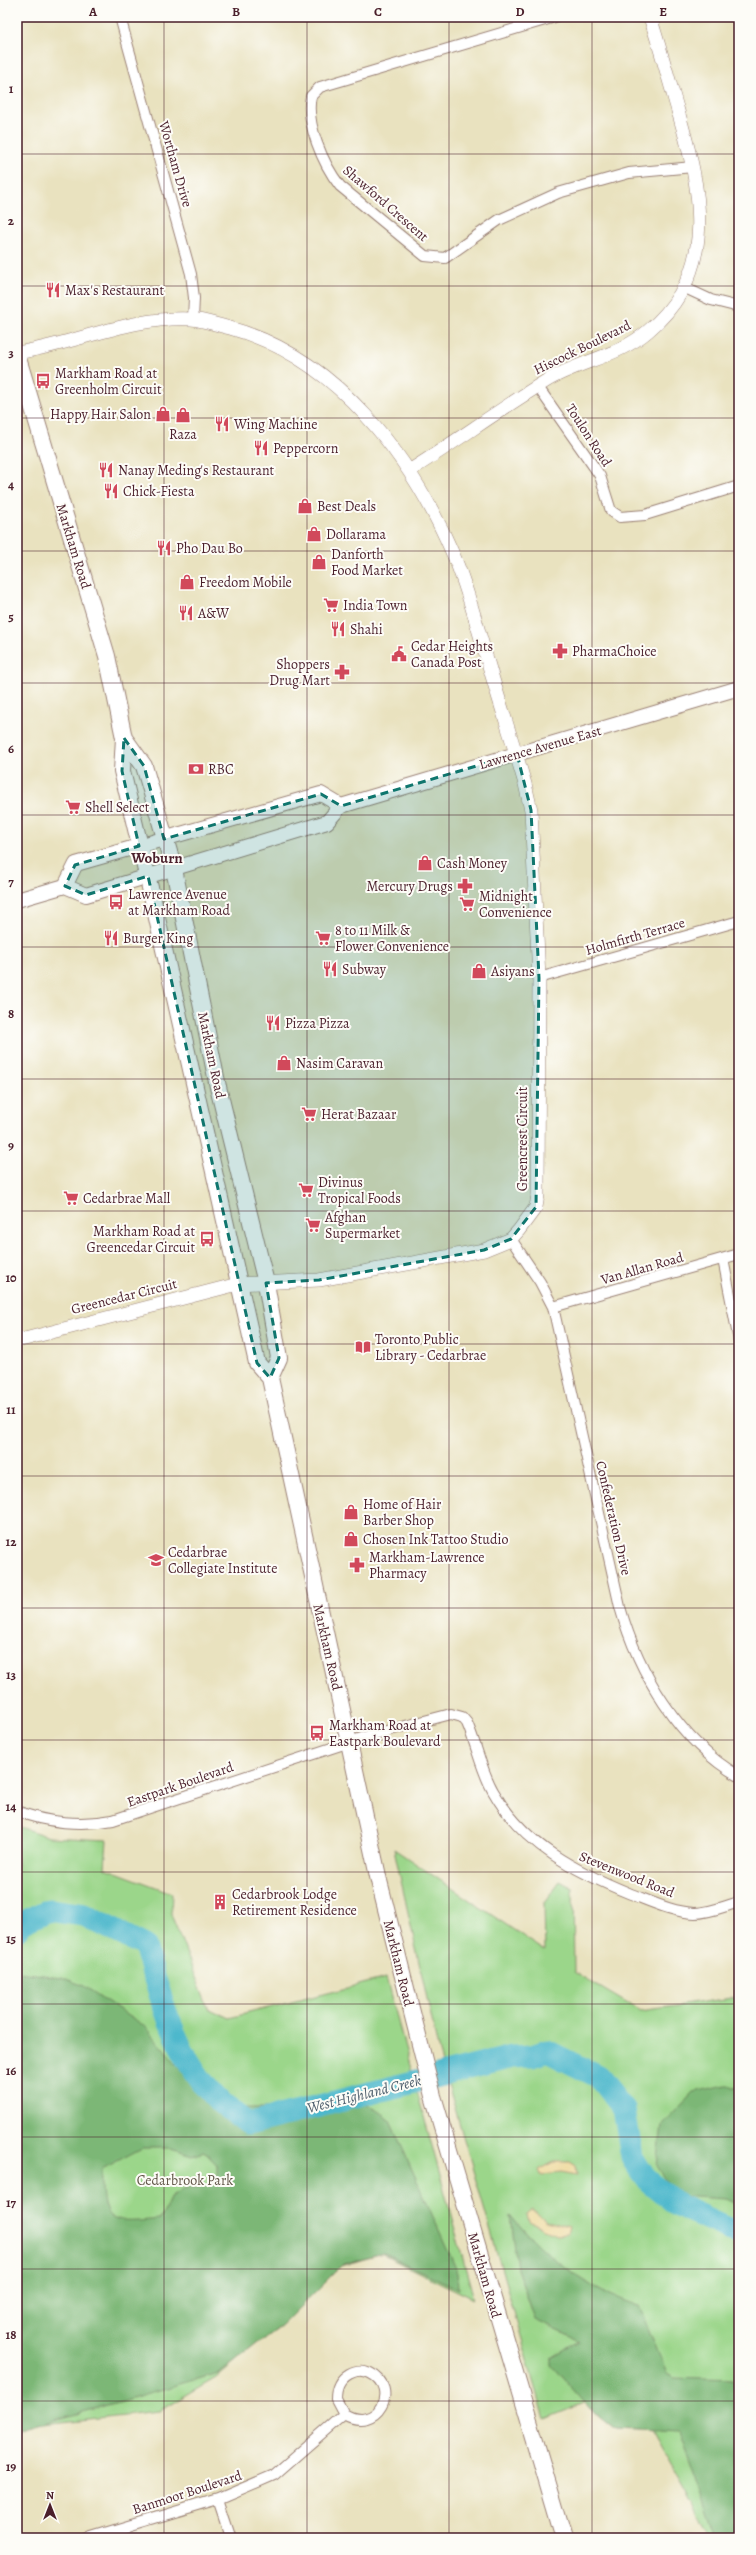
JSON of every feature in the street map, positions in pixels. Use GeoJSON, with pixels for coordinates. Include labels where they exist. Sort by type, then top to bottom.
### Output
{"type":"FeatureCollection","features":[{"type":"Feature","properties":{"kind":"main road","name":"Markham Road"},"geometry":{"type":"LineString","coordinates":[[17,354],[107,656],[124,738],[122,771],[148,876],[256,1363],[270,1378],[379,1881],[433,2096],[564,2538]]}},
{"type":"Feature","properties":{"kind":"main road","name":"Lawrence Avenue East"},"geometry":{"type":"LineString","coordinates":[[340,806],[739,688]]}},
{"type":"Feature","properties":{"kind":"main road","name":"Markham Road"},"geometry":{"type":"LineString","coordinates":[[124,738],[144,766],[164,839],[174,869],[218,1087],[266,1283],[279,1358],[270,1378]]}},
{"type":"Feature","properties":{"kind":"main road"},"geometry":{"type":"LineString","coordinates":[[17,900],[65,886],[86,895],[327,822],[340,806],[322,794],[164,839],[75,865],[65,886]]}},
{"type":"Feature","properties":{"kind":"street","name":"Wortham Drive"},"geometry":{"type":"LineString","coordinates":[[120,17],[191,274],[194,287],[193,320]]}},
{"type":"Feature","properties":{"kind":"street","name":"Shawford Crescent"},"geometry":{"type":"LineString","coordinates":[[555,17],[320,87],[311,96],[309,116],[331,174],[340,186],[425,256],[445,258],[499,220],[558,193],[629,173],[693,167]]}},
{"type":"Feature","properties":{"kind":"street","name":"Hiscock Boulevard"},"geometry":{"type":"LineString","coordinates":[[409,471],[538,387],[571,368],[608,355],[637,339],[668,310],[683,287],[694,260],[700,226],[699,194],[693,167],[650,17]]}},
{"type":"Feature","properties":{"kind":"street"},"geometry":{"type":"LineString","coordinates":[[683,287],[712,300],[739,307]]}},
{"type":"Feature","properties":{"kind":"street","name":"Greencrest Circuit"},"geometry":{"type":"LineString","coordinates":[[17,354],[52,347],[116,327],[158,321],[193,320],[245,332],[310,364],[346,396],[382,435],[409,471],[428,502],[454,554],[468,593],[517,754],[531,810],[539,978],[538,1195],[536,1207],[511,1239],[484,1250],[318,1280],[238,1284]]}},
{"type":"Feature","properties":{"kind":"street","name":"Toulon Road"},"geometry":{"type":"LineString","coordinates":[[538,387],[600,476],[611,511],[620,517],[645,515],[739,486]]}},
{"type":"Feature","properties":{"kind":"street","name":"Holmfirth Terrace"},"geometry":{"type":"LineString","coordinates":[[539,978],[739,921]]}},
{"type":"Feature","properties":{"kind":"street","name":"Confederation Drive"},"geometry":{"type":"LineString","coordinates":[[511,1239],[540,1282],[553,1307],[620,1607],[631,1642],[657,1691],[688,1734],[739,1776]]}},
{"type":"Feature","properties":{"kind":"street","name":"Van Allan Road"},"geometry":{"type":"LineString","coordinates":[[553,1307],[739,1254]]}},
{"type":"Feature","properties":{"kind":"street"},"geometry":{"type":"LineString","coordinates":[[722,1259],[739,1341]]}},
{"type":"Feature","properties":{"kind":"street","name":"Greencedar Circuit"},"geometry":{"type":"LineString","coordinates":[[17,1341],[238,1284]]}},
{"type":"Feature","properties":{"kind":"street","name":"Stevenwood Road"},"geometry":{"type":"LineString","coordinates":[[349,1743],[451,1714],[462,1717],[468,1726],[485,1776],[499,1801],[530,1838],[569,1866],[650,1902],[682,1911],[706,1911],[739,1902]]}},
{"type":"Feature","properties":{"kind":"street","name":"Eastpark Boulevard"},"geometry":{"type":"LineString","coordinates":[[17,1811],[35,1818],[93,1824],[113,1820],[349,1743]]}},
{"type":"Feature","properties":{"kind":"street"},"geometry":{"type":"LineString","coordinates":[[356,2372],[368,2372],[376,2376],[384,2391],[384,2399],[378,2412],[365,2419],[350,2417],[344,2414],[336,2399],[339,2383],[345,2377],[356,2372]]}},
{"type":"Feature","properties":{"kind":"street","name":"Banmoor Boulevard"},"geometry":{"type":"LineString","coordinates":[[88,2538],[218,2499],[274,2475],[344,2414]]}},
{"type":"Feature","properties":{"kind":"street"},"geometry":{"type":"LineString","coordinates":[[218,2499],[231,2538]]}},
{"type":"Feature","properties":{"kind":"highlighted area"},"geometry":{"type":"Polygon","coordinates":[[[124,738],[144,766],[164,839],[321,794],[341,806],[517,754],[531,810],[539,978],[536,1207],[511,1239],[484,1250],[319,1280],[266,1283],[279,1358],[270,1378],[257,1363],[148,876],[86,895],[65,886],[75,865],[139,846],[122,771],[124,738]]]}},
{"type":"Feature","properties":{"kind":"green space","name":"Cedarbrook Park"},"geometry":{"type":"Polygon","coordinates":[[[17,1826],[49,1837],[107,1840],[105,1868],[172,1893],[171,1914],[208,2008],[229,2018],[386,1978],[474,2299],[381,2254],[337,2267],[283,2321],[217,2377],[159,2411],[17,2427],[17,1826]]]}},
{"type":"Feature","properties":{"kind":"green space"},"geometry":{"type":"Polygon","coordinates":[[[394,1849],[545,1951],[544,1902],[560,1881],[573,1888],[574,1972],[640,2011],[739,1997],[739,2538],[711,2538],[626,2386],[545,2419],[439,2053],[394,1849]]]}},
{"type":"Feature","properties":{"kind":"green space","name":"Cedarbrook Park"},"geometry":{"type":"Polygon","coordinates":[[[17,1972],[61,1977],[84,1986],[146,2027],[193,2084],[236,2108],[273,2108],[350,2100],[375,2109],[390,2120],[458,2273],[459,2289],[384,2254],[343,2264],[282,2325],[219,2373],[17,2431],[17,1972]],[[142,2148],[102,2169],[103,2202],[107,2211],[112,2217],[119,2220],[130,2221],[161,2219],[171,2196],[182,2190],[217,2183],[217,2165],[204,2151],[193,2155],[171,2148],[142,2148]]]}},
{"type":"Feature","properties":{"kind":"green space"},"geometry":{"type":"Polygon","coordinates":[[[726,2085],[739,2091],[739,2204],[725,2199],[677,2196],[657,2166],[662,2125],[694,2092],[726,2085]]]}},
{"type":"Feature","properties":{"kind":"green space"},"geometry":{"type":"Polygon","coordinates":[[[511,2215],[538,2245],[568,2270],[601,2291],[639,2306],[667,2374],[674,2378],[733,2380],[739,2390],[739,2538],[717,2538],[679,2432],[614,2429],[593,2412],[551,2364],[551,2357],[580,2341],[535,2320],[517,2269],[511,2215]]]}},
{"type":"Feature","properties":{"kind":"sand"},"geometry":{"type":"Polygon","coordinates":[[[554,2162],[570,2162],[576,2166],[577,2176],[561,2173],[541,2175],[539,2170],[554,2162]]]}},
{"type":"Feature","properties":{"kind":"sand"},"geometry":{"type":"Polygon","coordinates":[[[532,2210],[547,2221],[569,2227],[567,2233],[556,2234],[529,2222],[527,2214],[532,2210]]]}},
{"type":"Feature","properties":{"kind":"waterway","name":"West Highland Creek"},"geometry":{"type":"LineString","coordinates":[[17,1929],[21,1923],[49,1910],[84,1915],[145,1946],[165,2009],[182,2049],[206,2086],[221,2103],[248,2124],[512,2057],[532,2056],[547,2051],[599,2077],[624,2109],[632,2157],[645,2178],[679,2206],[739,2233]]}},
{"type":"Feature","properties":{"kind":"place","name":"Max's Restaurant"},"geometry":{"type":"Point","coordinates":[53,290]}},
{"type":"Feature","properties":{"kind":"place","name":"Markham Road at Greenholm Circuit"},"geometry":{"type":"Point","coordinates":[43,381]}},
{"type":"Feature","properties":{"kind":"place","name":"Happy Hair Salon"},"geometry":{"type":"Point","coordinates":[163,414]}},
{"type":"Feature","properties":{"kind":"place","name":"Raza"},"geometry":{"type":"Point","coordinates":[183,415]}},
{"type":"Feature","properties":{"kind":"place","name":"Wing Machine"},"geometry":{"type":"Point","coordinates":[222,424]}},
{"type":"Feature","properties":{"kind":"place","name":"Peppercorn"},"geometry":{"type":"Point","coordinates":[261,448]}},
{"type":"Feature","properties":{"kind":"place","name":"Nanay Meding's Restaurant"},"geometry":{"type":"Point","coordinates":[106,470]}},
{"type":"Feature","properties":{"kind":"place","name":"Chick-Fiesta"},"geometry":{"type":"Point","coordinates":[111,491]}},
{"type":"Feature","properties":{"kind":"place","name":"Best Deals"},"geometry":{"type":"Point","coordinates":[305,506]}},
{"type":"Feature","properties":{"kind":"place","name":"Dollarama"},"geometry":{"type":"Point","coordinates":[314,534]}},
{"type":"Feature","properties":{"kind":"place","name":"Pho Dau Bo"},"geometry":{"type":"Point","coordinates":[164,548]}},
{"type":"Feature","properties":{"kind":"place","name":"Danforth Food Market"},"geometry":{"type":"Point","coordinates":[319,562]}},
{"type":"Feature","properties":{"kind":"place","name":"Freedom Mobile"},"geometry":{"type":"Point","coordinates":[187,582]}},
{"type":"Feature","properties":{"kind":"place","name":"India Town"},"geometry":{"type":"Point","coordinates":[331,605]}},
{"type":"Feature","properties":{"kind":"place","name":"A&W"},"geometry":{"type":"Point","coordinates":[186,613]}},
{"type":"Feature","properties":{"kind":"place","name":"Shahi"},"geometry":{"type":"Point","coordinates":[338,629]}},
{"type":"Feature","properties":{"kind":"place","name":"PharmaChoice"},"geometry":{"type":"Point","coordinates":[560,651]}},
{"type":"Feature","properties":{"kind":"place","name":"Cedar Heights Canada Post"},"geometry":{"type":"Point","coordinates":[399,654]}},
{"type":"Feature","properties":{"kind":"place","name":"Shoppers Drug Mart"},"geometry":{"type":"Point","coordinates":[342,672]}},
{"type":"Feature","properties":{"kind":"place","name":"RBC"},"geometry":{"type":"Point","coordinates":[196,769]}},
{"type":"Feature","properties":{"kind":"place","name":"Shell Select"},"geometry":{"type":"Point","coordinates":[73,807]}},
{"type":"Feature","properties":{"kind":"place","name":"Cash Money"},"geometry":{"type":"Point","coordinates":[425,863]}},
{"type":"Feature","properties":{"kind":"place","name":"Mercury Drugs"},"geometry":{"type":"Point","coordinates":[465,886]}},
{"type":"Feature","properties":{"kind":"place","name":"Lawrence Avenue at Markham Road"},"geometry":{"type":"Point","coordinates":[116,902]}},
{"type":"Feature","properties":{"kind":"place","name":"Midnight Convenience"},"geometry":{"type":"Point","coordinates":[467,904]}},
{"type":"Feature","properties":{"kind":"place","name":"Burger King"},"geometry":{"type":"Point","coordinates":[111,938]}},
{"type":"Feature","properties":{"kind":"place","name":"8 to 11 Milk & Flower Convenience"},"geometry":{"type":"Point","coordinates":[323,938]}},
{"type":"Feature","properties":{"kind":"place","name":"Subway"},"geometry":{"type":"Point","coordinates":[330,969]}},
{"type":"Feature","properties":{"kind":"place","name":"Asiyans"},"geometry":{"type":"Point","coordinates":[479,971]}},
{"type":"Feature","properties":{"kind":"place","name":"Pizza Pizza"},"geometry":{"type":"Point","coordinates":[273,1023]}},
{"type":"Feature","properties":{"kind":"place","name":"Nasim Caravan"},"geometry":{"type":"Point","coordinates":[284,1063]}},
{"type":"Feature","properties":{"kind":"place","name":"Herat Bazaar"},"geometry":{"type":"Point","coordinates":[309,1114]}},
{"type":"Feature","properties":{"kind":"place","name":"Divinus Tropical Foods"},"geometry":{"type":"Point","coordinates":[306,1190]}},
{"type":"Feature","properties":{"kind":"place","name":"Cedarbrae Mall"},"geometry":{"type":"Point","coordinates":[71,1198]}},
{"type":"Feature","properties":{"kind":"place","name":"Afghan Supermarket"},"geometry":{"type":"Point","coordinates":[313,1225]}},
{"type":"Feature","properties":{"kind":"place","name":"Markham Road at Greencedar Circuit"},"geometry":{"type":"Point","coordinates":[207,1239]}},
{"type":"Feature","properties":{"kind":"place","name":"Toronto Public Library - Cedarbrae"},"geometry":{"type":"Point","coordinates":[363,1347]}},
{"type":"Feature","properties":{"kind":"place","name":"Home of Hair Barber Shop"},"geometry":{"type":"Point","coordinates":[351,1512]}},
{"type":"Feature","properties":{"kind":"place","name":"Chosen Ink Tattoo Studio"},"geometry":{"type":"Point","coordinates":[351,1539]}},
{"type":"Feature","properties":{"kind":"place","name":"Cedarbrae Collegiate Institute"},"geometry":{"type":"Point","coordinates":[156,1560]}},
{"type":"Feature","properties":{"kind":"place","name":"Markham-Lawrence Pharmacy"},"geometry":{"type":"Point","coordinates":[357,1565]}},
{"type":"Feature","properties":{"kind":"place","name":"Markham Road at Eastpark Boulevard"},"geometry":{"type":"Point","coordinates":[317,1733]}},
{"type":"Feature","properties":{"kind":"place","name":"Cedarbrook Lodge Retirement Residence"},"geometry":{"type":"Point","coordinates":[220,1902]}},
{"type":"Feature","properties":{"kind":"district","name":"Woburn"},"geometry":{"type":"Point","coordinates":[157,858]}}]}
